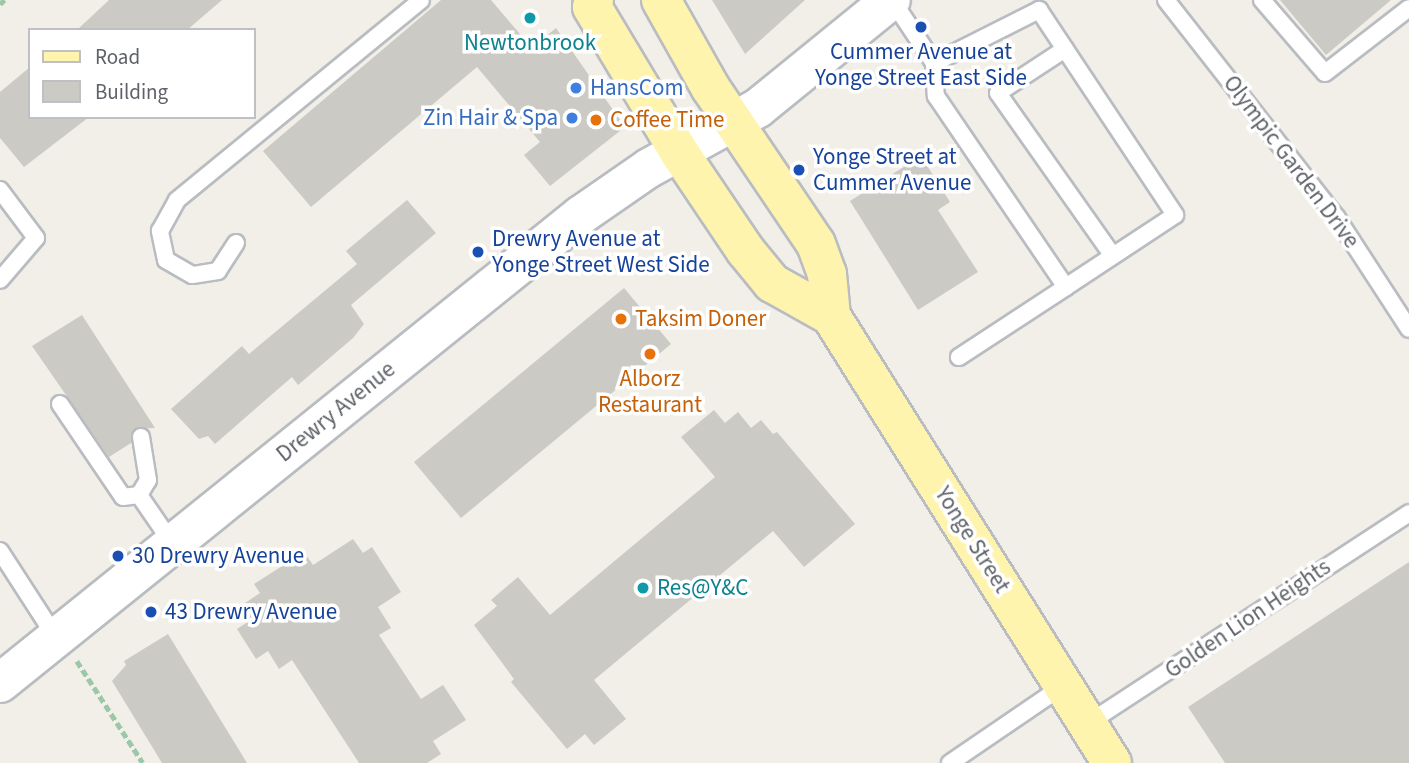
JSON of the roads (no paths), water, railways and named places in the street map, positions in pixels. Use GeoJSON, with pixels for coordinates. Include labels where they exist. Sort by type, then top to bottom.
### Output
{"type":"FeatureCollection","features":[{"type":"Feature","properties":{"kind":"main road","name":"Yonge Street"},"geometry":{"type":"LineString","coordinates":[[594,0],[592,8],[681,155],[772,283],[831,316]]}},
{"type":"Feature","properties":{"kind":"main road","name":"Yonge Street"},"geometry":{"type":"LineString","coordinates":[[661,0],[734,122],[816,244],[827,274],[831,316],[1063,686],[1099,751]]}},
{"type":"Feature","properties":{"kind":"street","name":"Drewry Avenue"},"geometry":{"type":"LineString","coordinates":[[0,683],[581,215],[649,168],[681,155],[734,122],[892,0]]}},
{"type":"Feature","properties":{"kind":"lane"},"geometry":{"type":"LineString","coordinates":[[236,243],[218,271],[192,275],[166,260],[160,231],[177,200],[421,0]]}},
{"type":"Feature","properties":{"kind":"lane"},"geometry":{"type":"LineString","coordinates":[[892,0],[934,63],[936,96],[1066,287]]}},
{"type":"Feature","properties":{"kind":"lane","name":"Olympic Garden Drive"},"geometry":{"type":"LineString","coordinates":[[1166,0],[1337,218],[1409,329]]}},
{"type":"Feature","properties":{"kind":"lane"},"geometry":{"type":"LineString","coordinates":[[1262,0],[1325,73],[1409,8]]}},
{"type":"Feature","properties":{"kind":"lane"},"geometry":{"type":"LineString","coordinates":[[934,63],[1039,10],[1175,215],[959,357]]}},
{"type":"Feature","properties":{"kind":"lane"},"geometry":{"type":"LineString","coordinates":[[1065,49],[998,93],[1113,256]]}},
{"type":"Feature","properties":{"kind":"lane"},"geometry":{"type":"LineString","coordinates":[[0,190],[36,238],[0,281]]}},
{"type":"Feature","properties":{"kind":"lane"},"geometry":{"type":"LineString","coordinates":[[61,404],[123,497],[139,495]]}},
{"type":"Feature","properties":{"kind":"lane"},"geometry":{"type":"LineString","coordinates":[[139,495],[148,480],[141,437]]}},
{"type":"Feature","properties":{"kind":"lane"},"geometry":{"type":"LineString","coordinates":[[139,495],[172,543]]}},
{"type":"Feature","properties":{"kind":"lane","name":"Golden Lion Heights"},"geometry":{"type":"LineString","coordinates":[[1099,751],[1409,513]]}},
{"type":"Feature","properties":{"kind":"lane"},"geometry":{"type":"LineString","coordinates":[[0,551],[58,635]]}},
{"type":"Feature","properties":{"kind":"lane"},"geometry":{"type":"LineString","coordinates":[[950,763],[1063,686]]}},
{"type":"Feature","properties":{"kind":"place","name":"Newtonbrook"},"geometry":{"type":"Point","coordinates":[530,18]}},
{"type":"Feature","properties":{"kind":"place","name":"Cummer Avenue at Yonge Street East Side"},"geometry":{"type":"Point","coordinates":[921,27]}},
{"type":"Feature","properties":{"kind":"place","name":"HansCom"},"geometry":{"type":"Point","coordinates":[576,88]}},
{"type":"Feature","properties":{"kind":"place","name":"Zin Hair & Spa"},"geometry":{"type":"Point","coordinates":[572,118]}},
{"type":"Feature","properties":{"kind":"place","name":"Coffee Time"},"geometry":{"type":"Point","coordinates":[596,120]}},
{"type":"Feature","properties":{"kind":"place","name":"Yonge Street at Cummer Avenue"},"geometry":{"type":"Point","coordinates":[799,170]}},
{"type":"Feature","properties":{"kind":"place","name":"Drewry Avenue at Yonge Street West Side"},"geometry":{"type":"Point","coordinates":[478,252]}},
{"type":"Feature","properties":{"kind":"place","name":"Taksim Doner"},"geometry":{"type":"Point","coordinates":[621,319]}},
{"type":"Feature","properties":{"kind":"place","name":"Alborz Restaurant"},"geometry":{"type":"Point","coordinates":[650,354]}},
{"type":"Feature","properties":{"kind":"place","name":"30 Drewry Avenue"},"geometry":{"type":"Point","coordinates":[118,556]}},
{"type":"Feature","properties":{"kind":"place","name":"Res@Y&C"},"geometry":{"type":"Point","coordinates":[643,588]}},
{"type":"Feature","properties":{"kind":"place","name":"43 Drewry Avenue"},"geometry":{"type":"Point","coordinates":[151,612]}}]}
